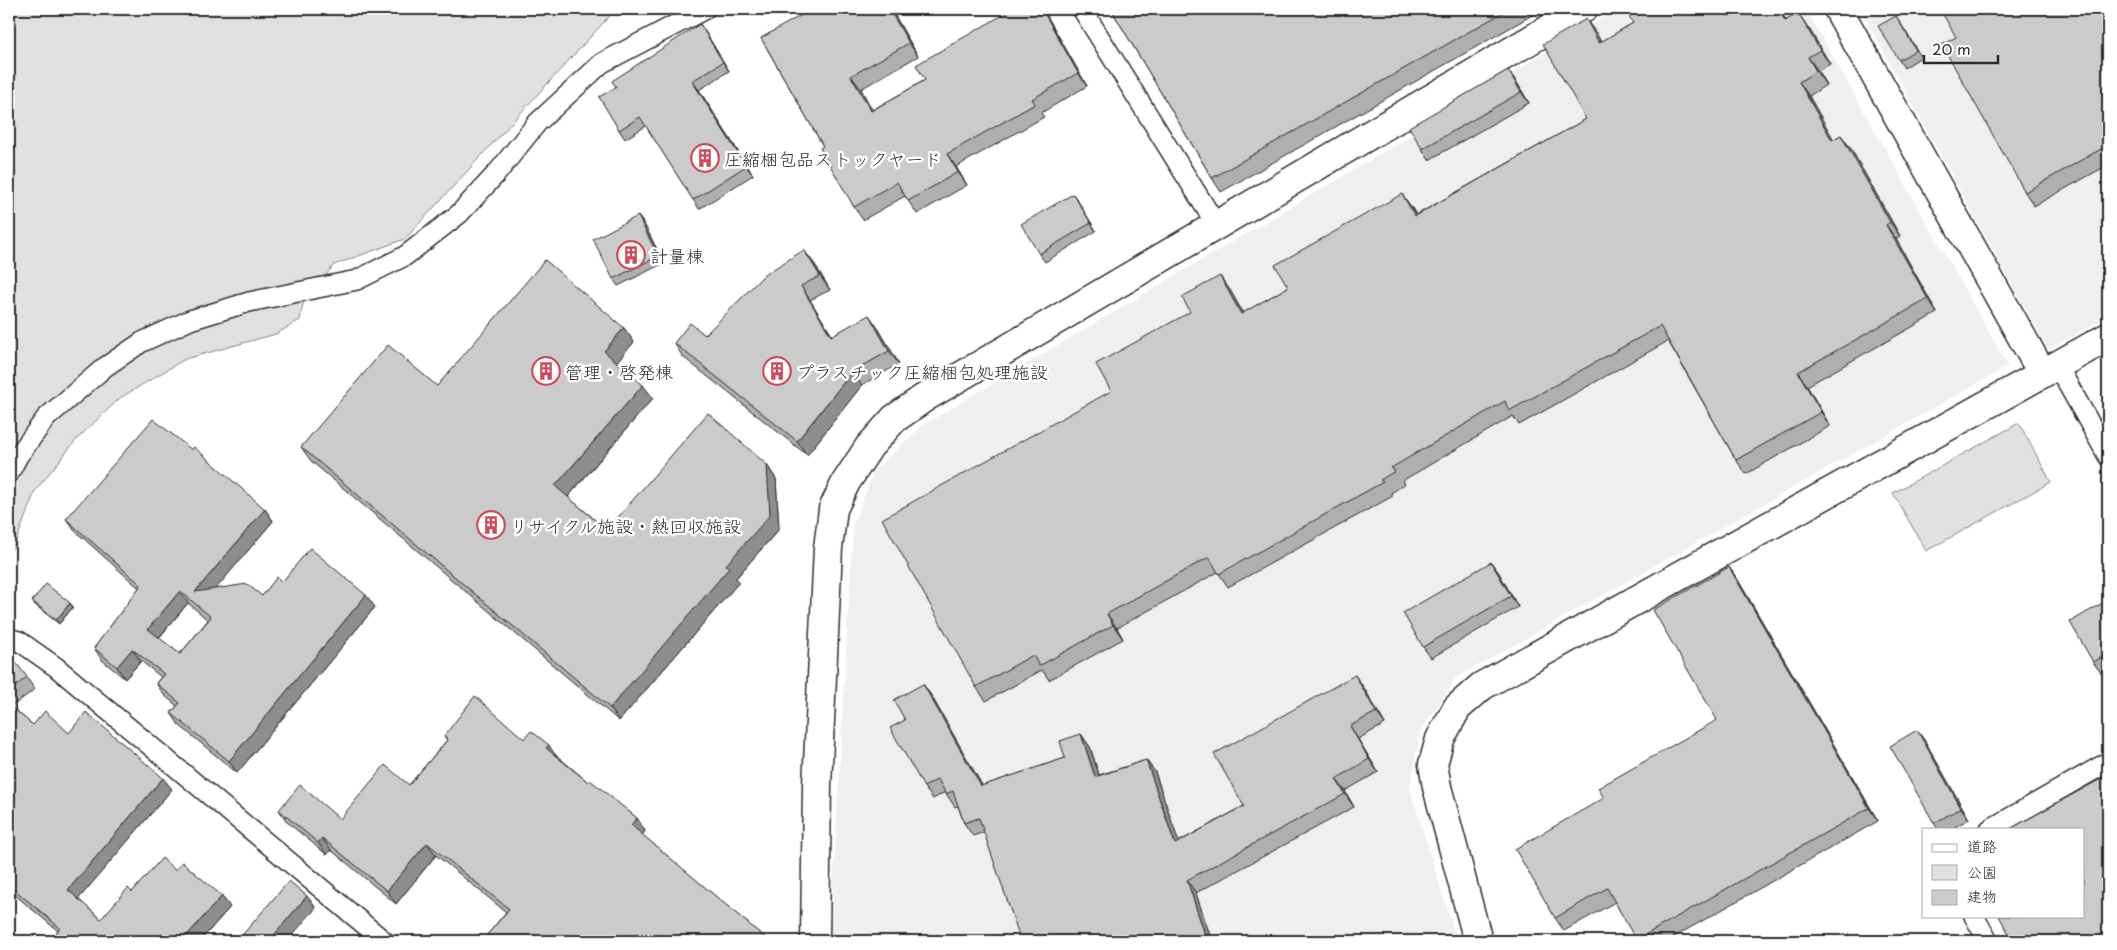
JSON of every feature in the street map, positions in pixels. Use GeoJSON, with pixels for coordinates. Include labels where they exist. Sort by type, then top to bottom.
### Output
{"type":"FeatureCollection","features":[{"type":"Feature","properties":{"kind":"street"},"geometry":{"type":"LineString","coordinates":[[9,473],[18,456],[46,418],[105,367],[142,342],[190,320],[249,302],[357,280],[405,256],[459,214],[497,173],[538,123],[602,63],[705,9]]}},
{"type":"Feature","properties":{"kind":"street"},"geometry":{"type":"LineString","coordinates":[[1082,9],[1217,226]]}},
{"type":"Feature","properties":{"kind":"street"},"geometry":{"type":"LineString","coordinates":[[815,941],[817,785],[828,548],[833,509],[846,482],[869,447],[888,426],[924,398],[1583,9]]}},
{"type":"Feature","properties":{"kind":"street"},"geometry":{"type":"LineString","coordinates":[[1838,9],[2050,369],[2108,456]]}},
{"type":"Feature","properties":{"kind":"street"},"geometry":{"type":"LineString","coordinates":[[1478,941],[1436,787],[1433,764],[1440,739],[1457,708],[1482,686],[2108,336]]}},
{"type":"Feature","properties":{"kind":"street"},"geometry":{"type":"LineString","coordinates":[[9,638],[19,641],[56,667],[384,941]]}},
{"type":"Feature","properties":{"kind":"street"},"geometry":{"type":"LineString","coordinates":[[1992,828],[2108,762]]}},
{"type":"Feature","properties":{"kind":"street"},"geometry":{"type":"LineString","coordinates":[[1975,918],[1988,941]]}},
{"type":"Feature","properties":{"kind":"shaded area"},"geometry":{"type":"Polygon","coordinates":[[[1616,9],[1806,9],[2008,366],[1456,678],[1420,732],[1410,789],[1457,941],[830,941],[853,525],[874,471],[923,425],[1394,146],[1616,9]]]}},
{"type":"Feature","properties":{"kind":"shaded area"},"geometry":{"type":"Polygon","coordinates":[[[1860,9],[2108,9],[2108,316],[2048,350],[1860,9]]]}},
{"type":"Feature","properties":{"kind":"green space"},"geometry":{"type":"Polygon","coordinates":[[[9,9],[616,9],[405,239],[334,265],[303,304],[300,320],[276,334],[185,359],[120,398],[77,439],[35,491],[14,547],[9,552],[9,9]]]}},
{"type":"Feature","properties":{"kind":"green space"},"geometry":{"type":"Polygon","coordinates":[[[2019,423],[2051,482],[1926,551],[1893,493],[2019,423]]]}},
{"type":"Feature","properties":{"kind":"building"},"geometry":{"type":"Polygon","coordinates":[[[812,9],[889,9],[909,43],[851,76],[871,111],[925,80],[916,65],[1013,9],[1042,9],[1078,73],[1032,99],[1035,104],[947,154],[958,172],[908,201],[897,182],[854,207],[820,148],[823,146],[761,38],[812,9]]]}},
{"type":"Feature","properties":{"kind":"building"},"geometry":{"type":"Polygon","coordinates":[[[1111,9],[1509,9],[1212,178],[1111,9]]]}},
{"type":"Feature","properties":{"kind":"building"},"geometry":{"type":"Polygon","coordinates":[[[1637,9],[1778,9],[1785,21],[1798,13],[1820,50],[1808,57],[1816,71],[1799,82],[1832,140],[1841,135],[1890,222],[1886,225],[1928,299],[1798,372],[1821,412],[1736,460],[1660,326],[1509,411],[1505,401],[1391,468],[1395,471],[1380,480],[1383,482],[1219,574],[1209,557],[1107,614],[1113,625],[1039,666],[1033,655],[976,687],[882,519],[1111,391],[1096,364],[1190,312],[1182,297],[1220,276],[1241,314],[1288,287],[1275,265],[1402,194],[1415,216],[1586,119],[1543,44],[1586,19],[1599,43],[1633,23],[1628,14],[1637,9]]]}},
{"type":"Feature","properties":{"kind":"building"},"geometry":{"type":"Polygon","coordinates":[[[1940,9],[2108,9],[2108,145],[2025,192],[1942,45],[1956,37],[1940,9]]]}},
{"type":"Feature","properties":{"kind":"building"},"geometry":{"type":"Polygon","coordinates":[[[1896,16],[1916,50],[1899,60],[1878,26],[1896,16]]]}},
{"type":"Feature","properties":{"kind":"building"},"geometry":{"type":"Polygon","coordinates":[[[700,24],[723,62],[692,81],[746,166],[693,200],[640,117],[619,130],[599,97],[616,87],[612,81],[700,24]]]}},
{"type":"Feature","properties":{"kind":"building"},"geometry":{"type":"Polygon","coordinates":[[[1508,70],[1521,92],[1422,149],[1409,127],[1508,70]]]}},
{"type":"Feature","properties":{"kind":"building"},"geometry":{"type":"Polygon","coordinates":[[[1073,194],[1091,223],[1039,254],[1021,224],[1073,194]]]}},
{"type":"Feature","properties":{"kind":"building","name":"計量棟"},"geometry":{"type":"Polygon","coordinates":[[[638,216],[658,256],[613,279],[593,239],[638,216]]]}},
{"type":"Feature","properties":{"kind":"building","name":"プラスチック圧縮梱包処理施設"},"geometry":{"type":"Polygon","coordinates":[[[804,250],[820,276],[801,286],[831,336],[869,315],[889,351],[852,372],[797,441],[674,343],[690,323],[705,335],[764,275],[804,250]]]}},
{"type":"Feature","properties":{"kind":"building"},"geometry":{"type":"Polygon","coordinates":[[[545,260],[624,328],[604,351],[643,385],[555,486],[607,530],[708,413],[767,465],[770,515],[726,565],[729,568],[610,708],[301,447],[388,345],[437,386],[545,260]]]}},
{"type":"Feature","properties":{"kind":"building"},"geometry":{"type":"Polygon","coordinates":[[[153,419],[192,450],[194,447],[265,509],[195,592],[247,584],[262,596],[277,577],[282,582],[310,548],[366,595],[229,761],[171,713],[180,703],[156,683],[164,674],[132,649],[117,667],[94,648],[141,585],[66,519],[153,419]],[[180,591],[148,629],[180,654],[211,617],[180,591]]]}},
{"type":"Feature","properties":{"kind":"building"},"geometry":{"type":"Polygon","coordinates":[[[1491,562],[1511,596],[1423,647],[1403,613],[1491,562]]]}},
{"type":"Feature","properties":{"kind":"building"},"geometry":{"type":"Polygon","coordinates":[[[1729,567],[1869,808],[1636,940],[1607,888],[1555,918],[1515,849],[1604,798],[1598,788],[1717,720],[1653,610],[1729,567]]]}},
{"type":"Feature","properties":{"kind":"building"},"geometry":{"type":"Polygon","coordinates":[[[46,584],[70,603],[56,620],[32,601],[46,584]]]}},
{"type":"Feature","properties":{"kind":"building"},"geometry":{"type":"Polygon","coordinates":[[[2108,600],[2108,654],[2093,662],[2070,622],[2108,600]]]}},
{"type":"Feature","properties":{"kind":"building"},"geometry":{"type":"Polygon","coordinates":[[[9,654],[27,677],[9,691],[9,654]]]}},
{"type":"Feature","properties":{"kind":"building"},"geometry":{"type":"Polygon","coordinates":[[[1355,675],[1376,712],[1350,726],[1369,759],[1336,779],[1345,794],[1187,880],[1207,941],[1021,941],[979,818],[964,823],[953,791],[946,794],[938,779],[924,787],[890,728],[905,720],[894,700],[923,684],[981,786],[1065,758],[1060,741],[1081,734],[1095,777],[1146,760],[1175,844],[1244,806],[1214,754],[1355,675]]]}},
{"type":"Feature","properties":{"kind":"building"},"geometry":{"type":"Polygon","coordinates":[[[475,696],[524,739],[531,731],[549,745],[546,748],[637,818],[631,825],[769,941],[494,941],[487,935],[509,909],[427,843],[387,891],[322,838],[318,843],[279,810],[300,785],[340,819],[385,765],[409,785],[448,739],[444,736],[475,696]]]}},
{"type":"Feature","properties":{"kind":"building"},"geometry":{"type":"Polygon","coordinates":[[[9,705],[33,725],[45,711],[69,733],[86,712],[163,778],[68,890],[101,919],[128,888],[132,892],[162,858],[175,870],[182,862],[222,896],[182,941],[66,941],[56,933],[60,928],[9,885],[9,705]]]}},
{"type":"Feature","properties":{"kind":"building"},"geometry":{"type":"Polygon","coordinates":[[[1917,730],[1961,808],[1934,823],[1890,746],[1917,730]]]}},
{"type":"Feature","properties":{"kind":"building"},"geometry":{"type":"Polygon","coordinates":[[[2108,775],[2108,941],[2013,941],[2000,918],[2084,918],[2084,828],[2012,828],[2108,775]]]}},
{"type":"Feature","properties":{"kind":"building"},"geometry":{"type":"Polygon","coordinates":[[[289,881],[307,896],[269,941],[237,941],[289,881]]]}},
{"type":"Feature","properties":{"kind":"place","name":"圧縮梱包品ストックヤード"},"geometry":{"type":"Point","coordinates":[705,158]}},
{"type":"Feature","properties":{"kind":"place","name":"計量棟"},"geometry":{"type":"Point","coordinates":[631,255]}},
{"type":"Feature","properties":{"kind":"place","name":"管理・啓発棟"},"geometry":{"type":"Point","coordinates":[546,371]}},
{"type":"Feature","properties":{"kind":"place","name":"プラスチック圧縮梱包処理施設"},"geometry":{"type":"Point","coordinates":[777,371]}},
{"type":"Feature","properties":{"kind":"place","name":"リサイクル施設・熱回収施設"},"geometry":{"type":"Point","coordinates":[491,525]}}]}
